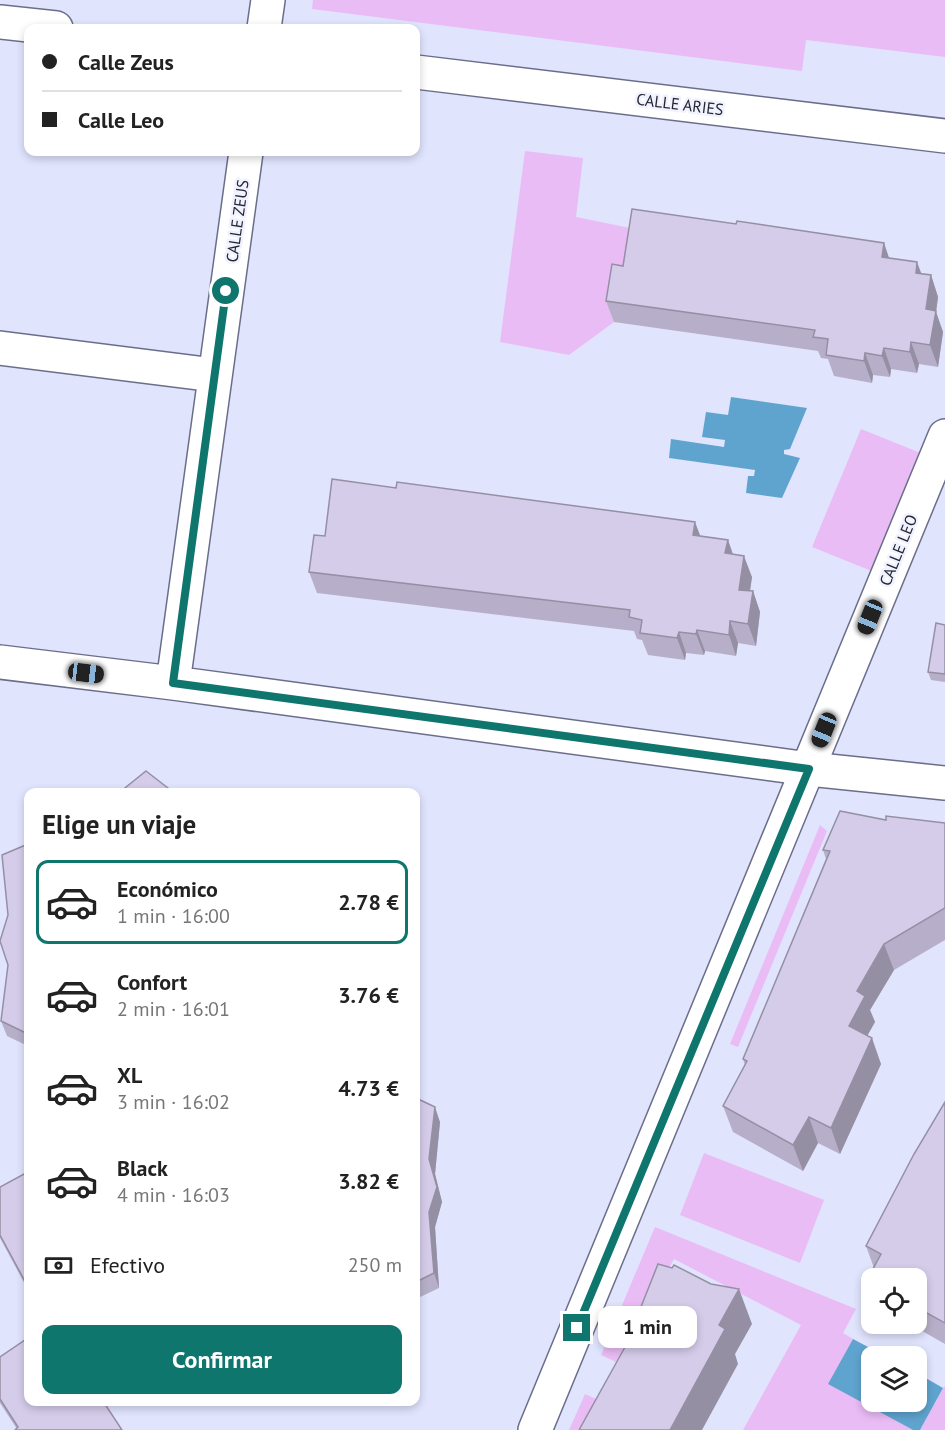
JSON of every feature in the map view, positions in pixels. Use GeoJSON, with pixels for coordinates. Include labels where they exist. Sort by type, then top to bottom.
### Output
{"type":"FeatureCollection","features":[{"type":"Feature","properties":{"kind":"street"},"geometry":{"type":"LineString","coordinates":[[265,24],[268,0]]}},
{"type":"Feature","properties":{"kind":"street"},"geometry":{"type":"LineString","coordinates":[[0,22],[24,25]]}},
{"type":"Feature","properties":{"kind":"street","name":"CALLE ARIES"},"geometry":{"type":"LineString","coordinates":[[420,72],[945,136]]}},
{"type":"Feature","properties":{"kind":"street","name":"CALLE ZEUS"},"geometry":{"type":"LineString","coordinates":[[173,683],[245,156]]}},
{"type":"Feature","properties":{"kind":"street"},"geometry":{"type":"LineString","coordinates":[[0,348],[214,375]]}},
{"type":"Feature","properties":{"kind":"street","name":"CALLE LEO"},"geometry":{"type":"LineString","coordinates":[[535,1430],[945,436]]}},
{"type":"Feature","properties":{"kind":"street"},"geometry":{"type":"LineString","coordinates":[[0,662],[173,683],[809,769],[945,783]]}},
{"type":"Feature","properties":{"kind":"shaded area"},"geometry":{"type":"Polygon","coordinates":[[[313,0],[945,0],[945,57],[806,40],[802,71],[312,9],[313,0]]]}},
{"type":"Feature","properties":{"kind":"shaded area"},"geometry":{"type":"Polygon","coordinates":[[[525,151],[583,158],[576,217],[640,230],[620,286],[614,322],[569,355],[500,342],[525,151]]]}},
{"type":"Feature","properties":{"kind":"shaded area"},"geometry":{"type":"Polygon","coordinates":[[[861,429],[923,454],[874,572],[812,547],[861,429]]]}},
{"type":"Feature","properties":{"kind":"shaded area"},"geometry":{"type":"Polygon","coordinates":[[[820,825],[827,831],[738,1047],[730,1044],[820,825]]]}},
{"type":"Feature","properties":{"kind":"shaded area"},"geometry":{"type":"Polygon","coordinates":[[[704,1153],[824,1200],[800,1263],[680,1215],[704,1153]]]}},
{"type":"Feature","properties":{"kind":"shaded area"},"geometry":{"type":"Polygon","coordinates":[[[655,1227],[856,1309],[843,1333],[853,1339],[829,1384],[861,1402],[861,1412],[880,1412],[913,1430],[743,1430],[801,1325],[674,1259],[616,1362],[601,1355],[655,1227]]]}},
{"type":"Feature","properties":{"kind":"shaded area"},"geometry":{"type":"Polygon","coordinates":[[[945,1386],[945,1430],[920,1430],[943,1388],[945,1386]]]}},
{"type":"Feature","properties":{"kind":"shaded area"},"geometry":{"type":"Polygon","coordinates":[[[585,1394],[596,1399],[578,1430],[569,1430],[585,1394]]]}},
{"type":"Feature","properties":{"kind":"water"},"geometry":{"type":"Polygon","coordinates":[[[731,397],[807,408],[790,449],[784,450],[784,454],[800,458],[782,498],[746,493],[748,476],[754,476],[755,470],[669,458],[671,439],[724,447],[725,440],[702,437],[706,412],[728,415],[731,397]]]}},
{"type":"Feature","properties":{"kind":"water"},"geometry":{"type":"Polygon","coordinates":[[[853,1339],[866,1346],[861,1346],[861,1402],[828,1384],[853,1339]]]}},
{"type":"Feature","properties":{"kind":"water"},"geometry":{"type":"Polygon","coordinates":[[[927,1379],[943,1388],[920,1430],[913,1430],[880,1412],[927,1412],[927,1379]]]}},
{"type":"Feature","properties":{"kind":"building"},"geometry":{"type":"Polygon","coordinates":[[[632,209],[736,224],[737,221],[884,243],[882,257],[917,262],[916,273],[931,275],[926,309],[936,311],[930,345],[911,342],[910,352],[884,348],[882,356],[865,353],[864,361],[826,355],[828,339],[813,337],[815,330],[606,301],[612,264],[623,266],[632,209]]]}},
{"type":"Feature","properties":{"kind":"building"},"geometry":{"type":"Polygon","coordinates":[[[332,479],[396,488],[397,482],[695,522],[693,535],[728,540],[725,553],[744,556],[739,590],[753,591],[748,624],[730,621],[729,635],[697,630],[696,634],[679,632],[677,638],[640,633],[642,620],[629,617],[630,610],[309,572],[314,535],[325,536],[332,479]]]}},
{"type":"Feature","properties":{"kind":"building"},"geometry":{"type":"Polygon","coordinates":[[[936,623],[945,625],[945,674],[928,672],[936,623]]]}},
{"type":"Feature","properties":{"kind":"building"},"geometry":{"type":"Polygon","coordinates":[[[146,771],[168,788],[125,788],[146,771]]]}},
{"type":"Feature","properties":{"kind":"building"},"geometry":{"type":"Polygon","coordinates":[[[840,811],[886,820],[886,816],[945,823],[945,908],[884,944],[857,991],[865,996],[849,1026],[872,1038],[831,1128],[809,1117],[793,1145],[723,1106],[747,1061],[743,1059],[830,851],[823,850],[840,811]]]}},
{"type":"Feature","properties":{"kind":"building"},"geometry":{"type":"Polygon","coordinates":[[[24,846],[24,1032],[1,1021],[8,965],[0,941],[8,915],[2,855],[24,846]]]}},
{"type":"Feature","properties":{"kind":"building"},"geometry":{"type":"Polygon","coordinates":[[[420,1100],[435,1107],[429,1159],[437,1187],[429,1212],[434,1273],[420,1280],[420,1100]]]}},
{"type":"Feature","properties":{"kind":"building"},"geometry":{"type":"Polygon","coordinates":[[[945,1102],[945,1323],[927,1313],[927,1268],[873,1268],[881,1254],[866,1246],[914,1154],[945,1102]]]}},
{"type":"Feature","properties":{"kind":"building"},"geometry":{"type":"Polygon","coordinates":[[[24,1174],[24,1280],[0,1235],[0,1187],[24,1174]]]}},
{"type":"Feature","properties":{"kind":"building"},"geometry":{"type":"Polygon","coordinates":[[[658,1264],[672,1268],[674,1265],[711,1284],[739,1289],[719,1325],[725,1329],[670,1430],[579,1430],[625,1347],[658,1264]]]}},
{"type":"Feature","properties":{"kind":"building"},"geometry":{"type":"Polygon","coordinates":[[[24,1341],[24,1406],[106,1406],[122,1430],[15,1430],[18,1427],[0,1399],[0,1357],[24,1341]]]}},
{"type":"Feature","properties":{"kind":"route"},"geometry":{"type":"LineString","coordinates":[[226,291],[173,683],[809,769],[577,1328]]}}]}
